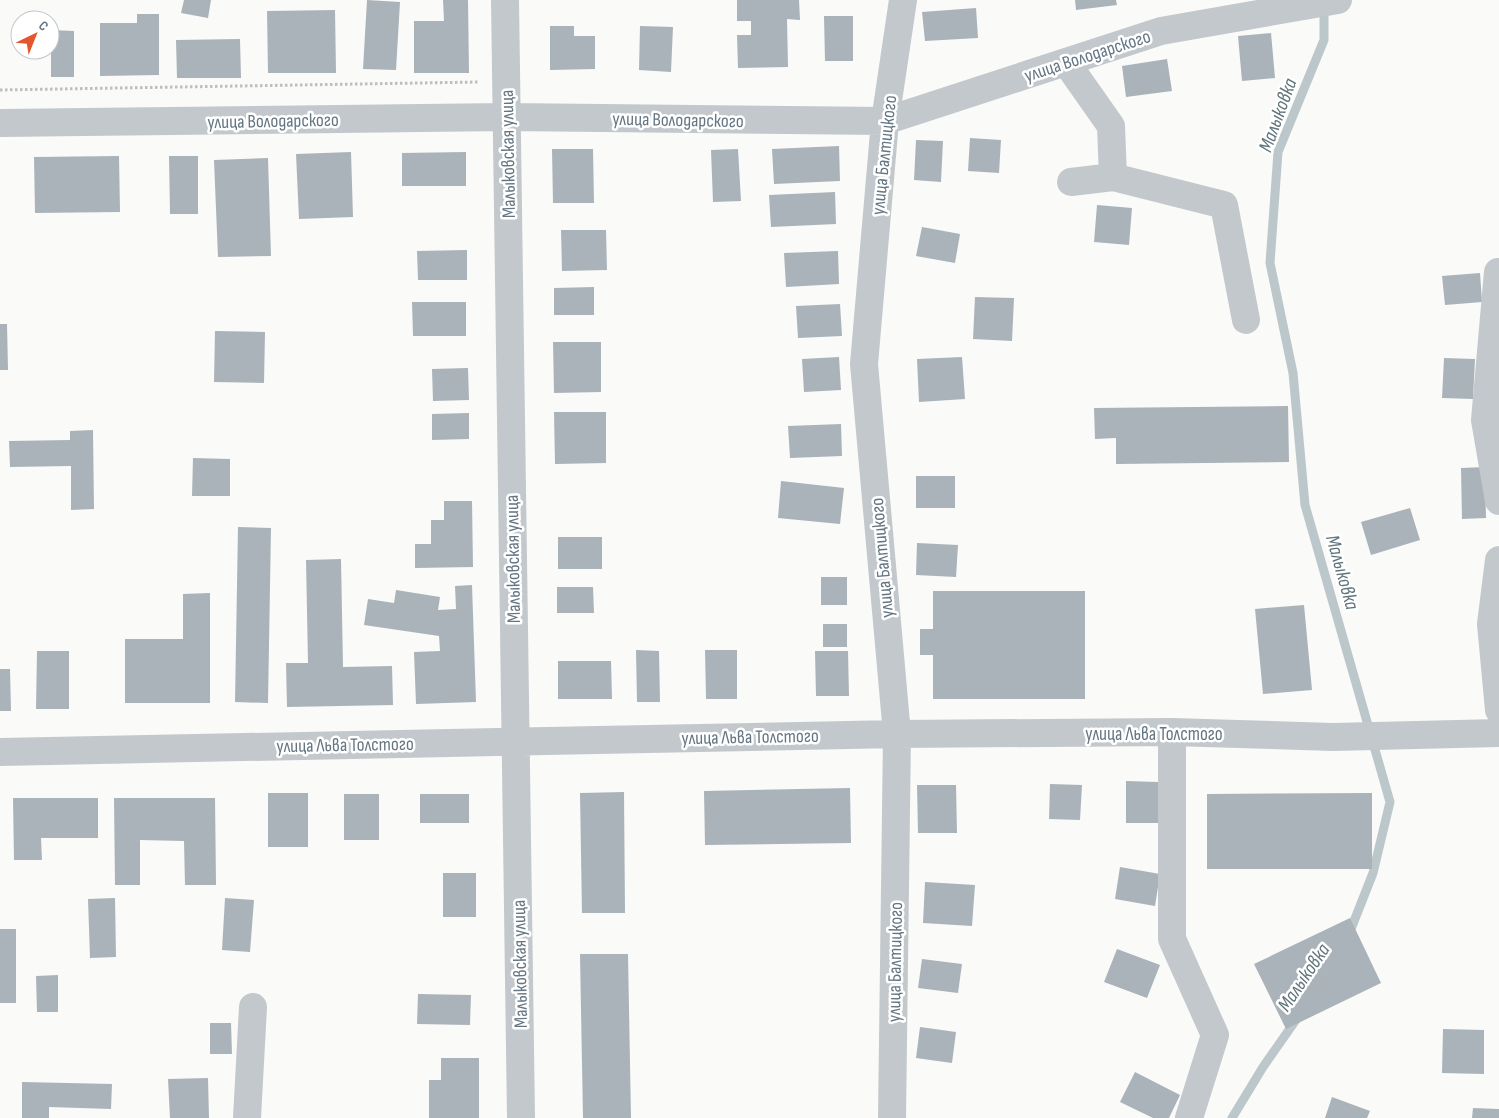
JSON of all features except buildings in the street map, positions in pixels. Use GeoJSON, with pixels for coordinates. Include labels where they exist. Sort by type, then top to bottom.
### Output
{"type":"FeatureCollection","features":[{"type":"Feature","properties":{"kind":"street","name":"Малыковская улица"},"geometry":{"type":"LineString","coordinates":[[505,0],[514,740],[522,1118]]}},
{"type":"Feature","properties":{"kind":"street","name":"улица Балтицкого"},"geometry":{"type":"LineString","coordinates":[[892,1118],[897,734],[864,364],[885,121],[903,0]]}},
{"type":"Feature","properties":{"kind":"street","name":"улица Володарского"},"geometry":{"type":"LineString","coordinates":[[0,123],[506,117],[885,121],[1160,31],[1338,0]]}},
{"type":"Feature","properties":{"kind":"street"},"geometry":{"type":"LineString","coordinates":[[1066,62],[1111,126],[1112,177]]}},
{"type":"Feature","properties":{"kind":"street"},"geometry":{"type":"LineString","coordinates":[[1071,182],[1112,177],[1224,205],[1246,320]]}},
{"type":"Feature","properties":{"kind":"street"},"geometry":{"type":"LineString","coordinates":[[1498,272],[1485,420],[1499,502]]}},
{"type":"Feature","properties":{"kind":"street"},"geometry":{"type":"LineString","coordinates":[[1499,560],[1491,624],[1499,710]]}},
{"type":"Feature","properties":{"kind":"street"},"geometry":{"type":"LineString","coordinates":[[1172,732],[1172,939],[1215,1035],[1189,1118]]}},
{"type":"Feature","properties":{"kind":"street","name":"улица Льва Толстого"},"geometry":{"type":"LineString","coordinates":[[0,752],[514,740],[897,734],[1172,732],[1333,737],[1499,733]]}},
{"type":"Feature","properties":{"kind":"street"},"geometry":{"type":"LineString","coordinates":[[247,1118],[253,1007]]}},
{"type":"Feature","properties":{"kind":"path"},"geometry":{"type":"LineString","coordinates":[[0,90],[506,82]]}},
{"type":"Feature","properties":{"kind":"waterway","name":"Малыковка"},"geometry":{"type":"LineString","coordinates":[[1324,5],[1324,40],[1278,152],[1270,263],[1293,373],[1305,505],[1390,802],[1373,873],[1349,934]]}},
{"type":"Feature","properties":{"kind":"waterway","name":"Малыковка"},"geometry":{"type":"LineString","coordinates":[[1232,1118],[1263,1067],[1298,1017]]}}]}
